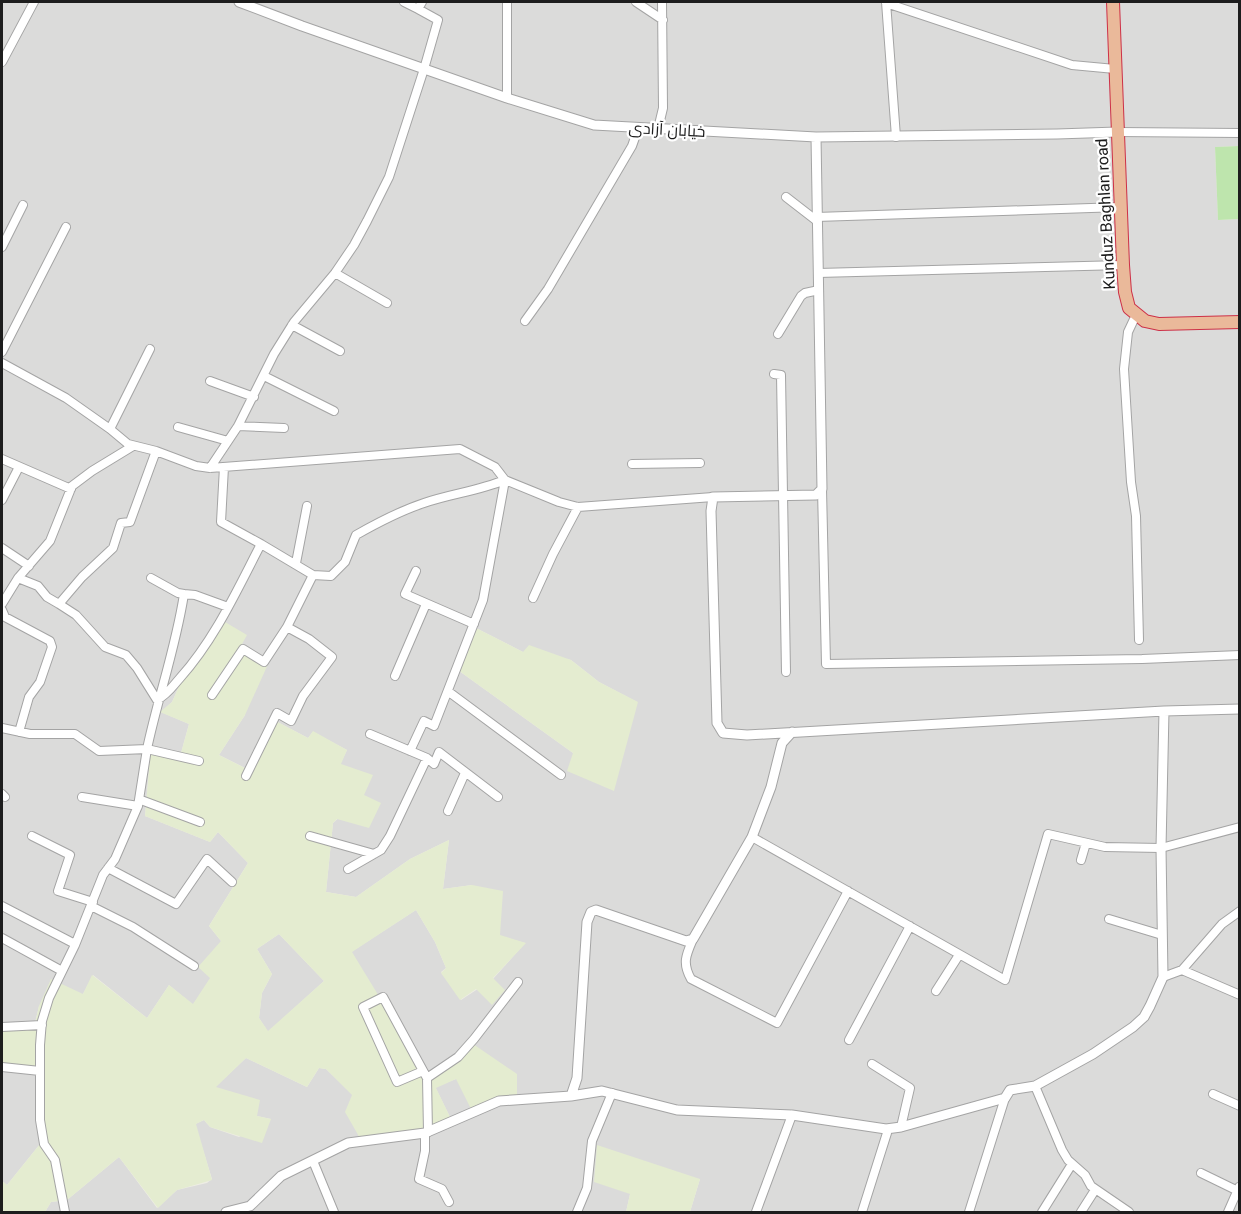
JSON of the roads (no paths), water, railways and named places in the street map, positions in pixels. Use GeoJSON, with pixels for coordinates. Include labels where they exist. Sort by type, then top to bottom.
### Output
{"type":"FeatureCollection","features":[{"type":"Feature","properties":{"kind":"highway","name":"Kunduz Baghlan road"},"geometry":{"type":"LineString","coordinates":[[1113,2],[1116,132],[1123,265],[1129,308],[1136,315]]}},
{"type":"Feature","properties":{"kind":"highway"},"geometry":{"type":"LineString","coordinates":[[1136,315],[1145,321],[1159,324],[1239,322]]}},
{"type":"Feature","properties":{"kind":"street"},"geometry":{"type":"LineString","coordinates":[[2,62],[34,2]]}},
{"type":"Feature","properties":{"kind":"street","name":"خیابان آزادی"},"geometry":{"type":"LineString","coordinates":[[239,2],[507,98],[594,125],[816,137],[1116,132]]}},
{"type":"Feature","properties":{"kind":"street"},"geometry":{"type":"LineString","coordinates":[[210,468],[238,426],[274,354],[292,325],[335,273],[354,245],[389,177],[438,20],[420,5],[404,2]]}},
{"type":"Feature","properties":{"kind":"street"},"geometry":{"type":"LineString","coordinates":[[507,2],[507,98]]}},
{"type":"Feature","properties":{"kind":"street"},"geometry":{"type":"LineString","coordinates":[[636,2],[663,20]]}},
{"type":"Feature","properties":{"kind":"street"},"geometry":{"type":"LineString","coordinates":[[658,129],[663,108],[662,2]]}},
{"type":"Feature","properties":{"kind":"street"},"geometry":{"type":"LineString","coordinates":[[896,137],[886,2],[1072,65],[1115,69]]}},
{"type":"Feature","properties":{"kind":"street"},"geometry":{"type":"LineString","coordinates":[[525,321],[548,289],[632,146],[638,129]]}},
{"type":"Feature","properties":{"kind":"street"},"geometry":{"type":"LineString","coordinates":[[1116,132],[1239,133]]}},
{"type":"Feature","properties":{"kind":"street"},"geometry":{"type":"LineString","coordinates":[[816,137],[826,664],[1142,659],[1239,655]]}},
{"type":"Feature","properties":{"kind":"street"},"geometry":{"type":"LineString","coordinates":[[786,197],[816,219],[1121,207]]}},
{"type":"Feature","properties":{"kind":"street"},"geometry":{"type":"LineString","coordinates":[[2,247],[23,205]]}},
{"type":"Feature","properties":{"kind":"street"},"geometry":{"type":"LineString","coordinates":[[2,352],[66,227]]}},
{"type":"Feature","properties":{"kind":"street"},"geometry":{"type":"LineString","coordinates":[[818,273],[1123,265]]}},
{"type":"Feature","properties":{"kind":"street"},"geometry":{"type":"LineString","coordinates":[[335,273],[387,303]]}},
{"type":"Feature","properties":{"kind":"street"},"geometry":{"type":"LineString","coordinates":[[778,334],[801,296],[819,290]]}},
{"type":"Feature","properties":{"kind":"street"},"geometry":{"type":"LineString","coordinates":[[1136,315],[1128,332],[1124,369],[1131,482],[1136,516],[1139,640]]}},
{"type":"Feature","properties":{"kind":"street"},"geometry":{"type":"LineString","coordinates":[[292,325],[340,351]]}},
{"type":"Feature","properties":{"kind":"street"},"geometry":{"type":"LineString","coordinates":[[110,429],[150,349]]}},
{"type":"Feature","properties":{"kind":"street"},"geometry":{"type":"LineString","coordinates":[[2,363],[51,388],[128,444],[156,451],[196,466],[210,468],[460,449],[495,467],[505,480],[559,502],[578,507],[784,494],[816,495],[822,489]]}},
{"type":"Feature","properties":{"kind":"street"},"geometry":{"type":"LineString","coordinates":[[774,374],[781,375],[786,672]]}},
{"type":"Feature","properties":{"kind":"street"},"geometry":{"type":"LineString","coordinates":[[264,376],[334,411]]}},
{"type":"Feature","properties":{"kind":"street"},"geometry":{"type":"LineString","coordinates":[[210,381],[254,397]]}},
{"type":"Feature","properties":{"kind":"street"},"geometry":{"type":"LineString","coordinates":[[238,426],[284,428]]}},
{"type":"Feature","properties":{"kind":"street"},"geometry":{"type":"LineString","coordinates":[[178,427],[228,441]]}},
{"type":"Feature","properties":{"kind":"street"},"geometry":{"type":"LineString","coordinates":[[2,604],[18,578],[50,541],[71,489],[92,471],[133,446]]}},
{"type":"Feature","properties":{"kind":"street"},"geometry":{"type":"LineString","coordinates":[[59,604],[82,577],[113,548],[121,523],[130,522],[156,451]]}},
{"type":"Feature","properties":{"kind":"street"},"geometry":{"type":"LineString","coordinates":[[2,459],[71,489]]}},
{"type":"Feature","properties":{"kind":"street"},"geometry":{"type":"LineString","coordinates":[[632,464],[700,463]]}},
{"type":"Feature","properties":{"kind":"street"},"geometry":{"type":"LineString","coordinates":[[2,500],[20,467]]}},
{"type":"Feature","properties":{"kind":"street"},"geometry":{"type":"LineString","coordinates":[[224,467],[221,522],[296,563],[313,575],[331,576],[345,562],[356,535],[424,503],[471,492],[505,480]]}},
{"type":"Feature","properties":{"kind":"street"},"geometry":{"type":"LineString","coordinates":[[410,751],[424,721],[435,726],[483,600],[505,480]]}},
{"type":"Feature","properties":{"kind":"street"},"geometry":{"type":"LineString","coordinates":[[712,498],[717,723],[723,733],[772,733],[1164,711],[1239,709]]}},
{"type":"Feature","properties":{"kind":"street"},"geometry":{"type":"LineString","coordinates":[[296,563],[307,506]]}},
{"type":"Feature","properties":{"kind":"street"},"geometry":{"type":"LineString","coordinates":[[533,598],[578,507]]}},
{"type":"Feature","properties":{"kind":"street"},"geometry":{"type":"LineString","coordinates":[[157,700],[168,694],[196,661],[261,544]]}},
{"type":"Feature","properties":{"kind":"street"},"geometry":{"type":"LineString","coordinates":[[2,548],[29,566]]}},
{"type":"Feature","properties":{"kind":"street"},"geometry":{"type":"LineString","coordinates":[[416,571],[405,594],[474,624]]}},
{"type":"Feature","properties":{"kind":"street"},"geometry":{"type":"LineString","coordinates":[[212,695],[243,649],[264,662],[287,627],[313,575]]}},
{"type":"Feature","properties":{"kind":"street"},"geometry":{"type":"LineString","coordinates":[[18,578],[38,586],[47,597],[75,615],[105,647],[126,655],[157,700]]}},
{"type":"Feature","properties":{"kind":"street"},"geometry":{"type":"LineString","coordinates":[[151,578],[178,593],[228,607]]}},
{"type":"Feature","properties":{"kind":"street"},"geometry":{"type":"LineString","coordinates":[[65,1212],[55,1160],[44,1144],[40,1119],[42,1025],[49,998],[75,944],[103,875],[115,859],[139,803],[157,700],[178,632],[184,594]]}},
{"type":"Feature","properties":{"kind":"street"},"geometry":{"type":"LineString","coordinates":[[395,676],[426,603]]}},
{"type":"Feature","properties":{"kind":"street"},"geometry":{"type":"LineString","coordinates":[[2,610],[5,617],[50,641],[52,647],[40,682],[29,698],[20,732]]}},
{"type":"Feature","properties":{"kind":"street"},"geometry":{"type":"LineString","coordinates":[[246,776],[277,713],[291,721],[303,696],[332,657],[309,639],[287,627]]}},
{"type":"Feature","properties":{"kind":"street"},"geometry":{"type":"LineString","coordinates":[[449,692],[561,775]]}},
{"type":"Feature","properties":{"kind":"street"},"geometry":{"type":"LineString","coordinates":[[969,1212],[1005,1098],[1010,1090],[1035,1086],[1094,1054],[1133,1027],[1144,1017],[1163,977],[1161,848],[1164,711]]}},
{"type":"Feature","properties":{"kind":"street"},"geometry":{"type":"LineString","coordinates":[[2,728],[30,734],[75,734],[99,751],[147,749],[199,761]]}},
{"type":"Feature","properties":{"kind":"street"},"geometry":{"type":"LineString","coordinates":[[792,732],[782,743],[771,787],[752,837],[693,939],[687,953],[685,968],[691,979],[777,1023],[848,891]]}},
{"type":"Feature","properties":{"kind":"street"},"geometry":{"type":"LineString","coordinates":[[772,733],[782,743]]}},
{"type":"Feature","properties":{"kind":"street"},"geometry":{"type":"LineString","coordinates":[[370,734],[427,758],[434,764],[439,752],[498,797]]}},
{"type":"Feature","properties":{"kind":"street"},"geometry":{"type":"LineString","coordinates":[[348,868],[381,850],[427,758]]}},
{"type":"Feature","properties":{"kind":"street"},"geometry":{"type":"LineString","coordinates":[[448,811],[465,773]]}},
{"type":"Feature","properties":{"kind":"street"},"geometry":{"type":"LineString","coordinates":[[82,797],[139,803],[200,822]]}},
{"type":"Feature","properties":{"kind":"street"},"geometry":{"type":"LineString","coordinates":[[752,837],[1005,980],[1048,834],[1105,847],[1161,848],[1239,827]]}},
{"type":"Feature","properties":{"kind":"street"},"geometry":{"type":"LineString","coordinates":[[32,836],[70,855],[58,891],[92,904],[194,966]]}},
{"type":"Feature","properties":{"kind":"street"},"geometry":{"type":"LineString","coordinates":[[310,836],[374,854]]}},
{"type":"Feature","properties":{"kind":"street"},"geometry":{"type":"LineString","coordinates":[[1081,860],[1086,843]]}},
{"type":"Feature","properties":{"kind":"street"},"geometry":{"type":"LineString","coordinates":[[108,868],[176,904],[207,859],[232,882]]}},
{"type":"Feature","properties":{"kind":"street"},"geometry":{"type":"LineString","coordinates":[[2,906],[75,944]]}},
{"type":"Feature","properties":{"kind":"street"},"geometry":{"type":"LineString","coordinates":[[571,1096],[577,1078],[587,922],[591,912],[596,910],[686,941],[693,939]]}},
{"type":"Feature","properties":{"kind":"street"},"geometry":{"type":"LineString","coordinates":[[1163,977],[1182,970],[1222,924],[1239,911]]}},
{"type":"Feature","properties":{"kind":"street"},"geometry":{"type":"LineString","coordinates":[[1109,919],[1162,935]]}},
{"type":"Feature","properties":{"kind":"street"},"geometry":{"type":"LineString","coordinates":[[849,1040],[910,926]]}},
{"type":"Feature","properties":{"kind":"street"},"geometry":{"type":"LineString","coordinates":[[2,938],[62,971]]}},
{"type":"Feature","properties":{"kind":"street"},"geometry":{"type":"LineString","coordinates":[[936,991],[959,955]]}},
{"type":"Feature","properties":{"kind":"street"},"geometry":{"type":"LineString","coordinates":[[1182,970],[1239,995]]}},
{"type":"Feature","properties":{"kind":"street"},"geometry":{"type":"LineString","coordinates":[[449,1202],[442,1190],[420,1179],[426,1132],[425,1074],[383,997],[363,1007],[397,1082],[425,1074],[458,1057],[518,982]]}},
{"type":"Feature","properties":{"kind":"street"},"geometry":{"type":"LineString","coordinates":[[2,1027],[42,1025]]}},
{"type":"Feature","properties":{"kind":"street"},"geometry":{"type":"LineString","coordinates":[[872,1064],[910,1088],[901,1127]]}},
{"type":"Feature","properties":{"kind":"street"},"geometry":{"type":"LineString","coordinates":[[2,1067],[40,1071]]}},
{"type":"Feature","properties":{"kind":"street"},"geometry":{"type":"LineString","coordinates":[[577,1078],[580,1085],[594,1093]]}},
{"type":"Feature","properties":{"kind":"street"},"geometry":{"type":"LineString","coordinates":[[1035,1086],[1062,1150],[1072,1164],[1085,1175],[1095,1190],[1129,1212]]}},
{"type":"Feature","properties":{"kind":"street"},"geometry":{"type":"LineString","coordinates":[[226,1212],[250,1206],[281,1176],[348,1143],[426,1132],[499,1101],[612,1093],[677,1110],[792,1115],[886,1129],[901,1127],[1005,1098]]}},
{"type":"Feature","properties":{"kind":"street"},"geometry":{"type":"LineString","coordinates":[[577,1212],[587,1188],[592,1141],[612,1093]]}},
{"type":"Feature","properties":{"kind":"street"},"geometry":{"type":"LineString","coordinates":[[1214,1094],[1239,1106]]}},
{"type":"Feature","properties":{"kind":"street"},"geometry":{"type":"LineString","coordinates":[[756,1212],[792,1115]]}},
{"type":"Feature","properties":{"kind":"street"},"geometry":{"type":"LineString","coordinates":[[862,1212],[886,1129]]}},
{"type":"Feature","properties":{"kind":"street"},"geometry":{"type":"LineString","coordinates":[[312,1161],[334,1212]]}},
{"type":"Feature","properties":{"kind":"street"},"geometry":{"type":"LineString","coordinates":[[1042,1212],[1072,1164]]}},
{"type":"Feature","properties":{"kind":"street"},"geometry":{"type":"LineString","coordinates":[[1201,1173],[1239,1189],[1233,1209]]}},
{"type":"Feature","properties":{"kind":"street"},"geometry":{"type":"LineString","coordinates":[[1081,1212],[1095,1190]]}}]}
